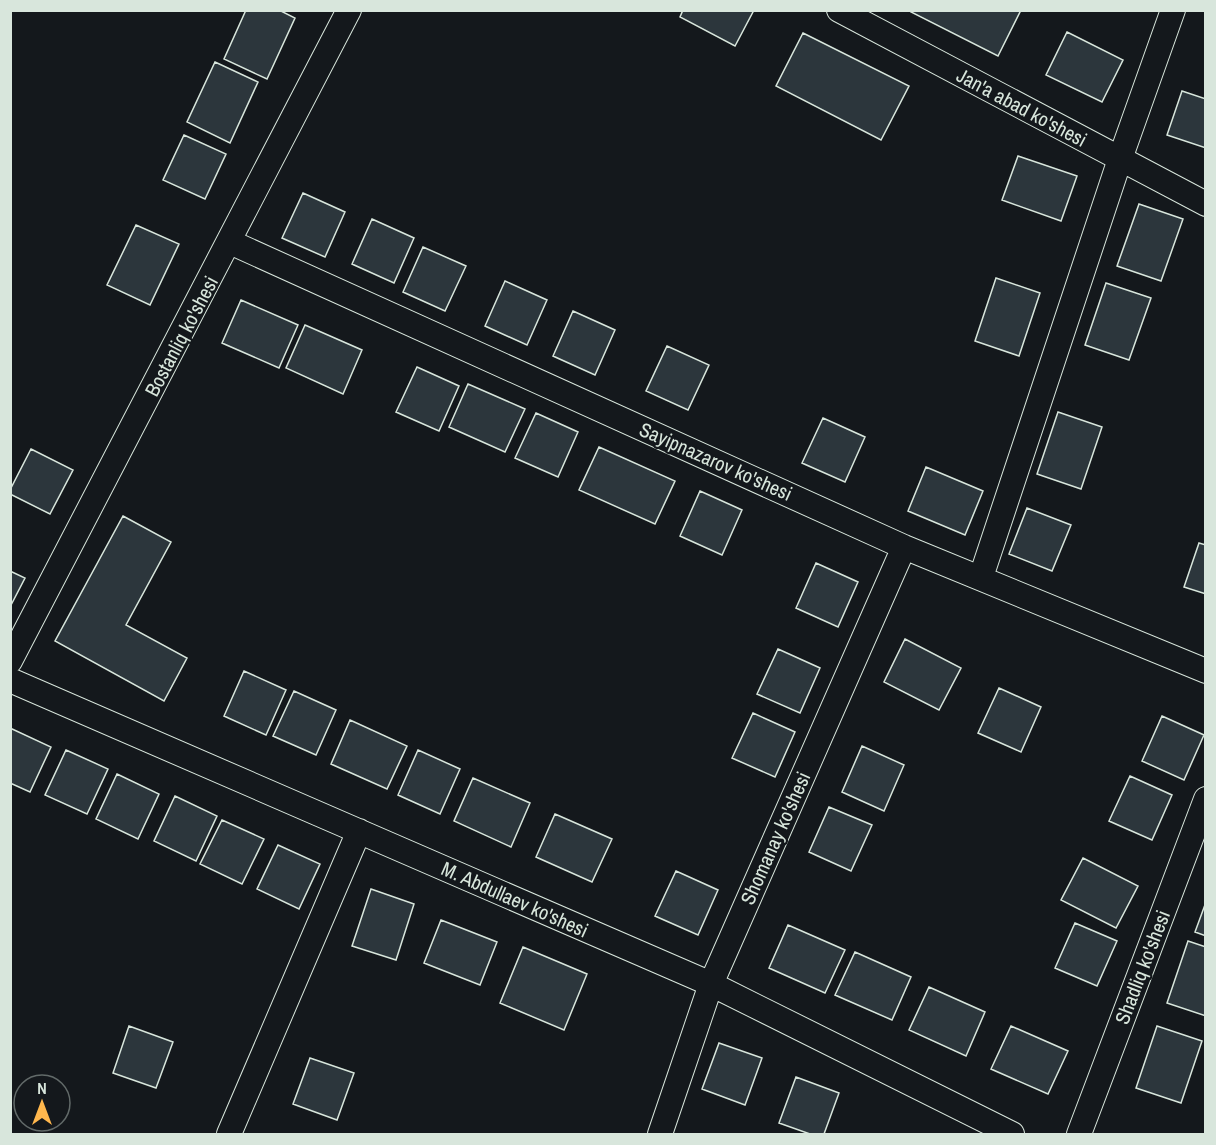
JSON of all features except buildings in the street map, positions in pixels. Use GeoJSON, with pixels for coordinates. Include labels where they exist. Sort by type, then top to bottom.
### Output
{"type":"FeatureCollection","features":[{"type":"Feature","properties":{"kind":"street","name":"Bostanliq ko'shesi"},"geometry":{"type":"LineString","coordinates":[[10,661],[349,10]]}},
{"type":"Feature","properties":{"kind":"street","name":"Jan'a abad ko'shesi"},"geometry":{"type":"LineString","coordinates":[[839,10],[1206,204]]}},
{"type":"Feature","properties":{"kind":"street"},"geometry":{"type":"LineString","coordinates":[[981,577],[1120,159],[1173,10]]}},
{"type":"Feature","properties":{"kind":"street","name":"Sayipnazarov ko'shesi"},"geometry":{"type":"LineString","coordinates":[[230,242],[904,547],[1206,671]]}},
{"type":"Feature","properties":{"kind":"street","name":"Shomanay ko'shesi"},"geometry":{"type":"LineString","coordinates":[[660,1134],[711,984],[904,547]]}},
{"type":"Feature","properties":{"kind":"street","name":"M. Abdullaev ko'shesi"},"geometry":{"type":"LineString","coordinates":[[10,680],[711,984],[1012,1134]]}},
{"type":"Feature","properties":{"kind":"street","name":"Shadliq ko'shesi"},"geometry":{"type":"LineString","coordinates":[[1079,1134],[1206,799]]}},
{"type":"Feature","properties":{"kind":"street"},"geometry":{"type":"LineString","coordinates":[[229,1134],[359,831]]}}]}
